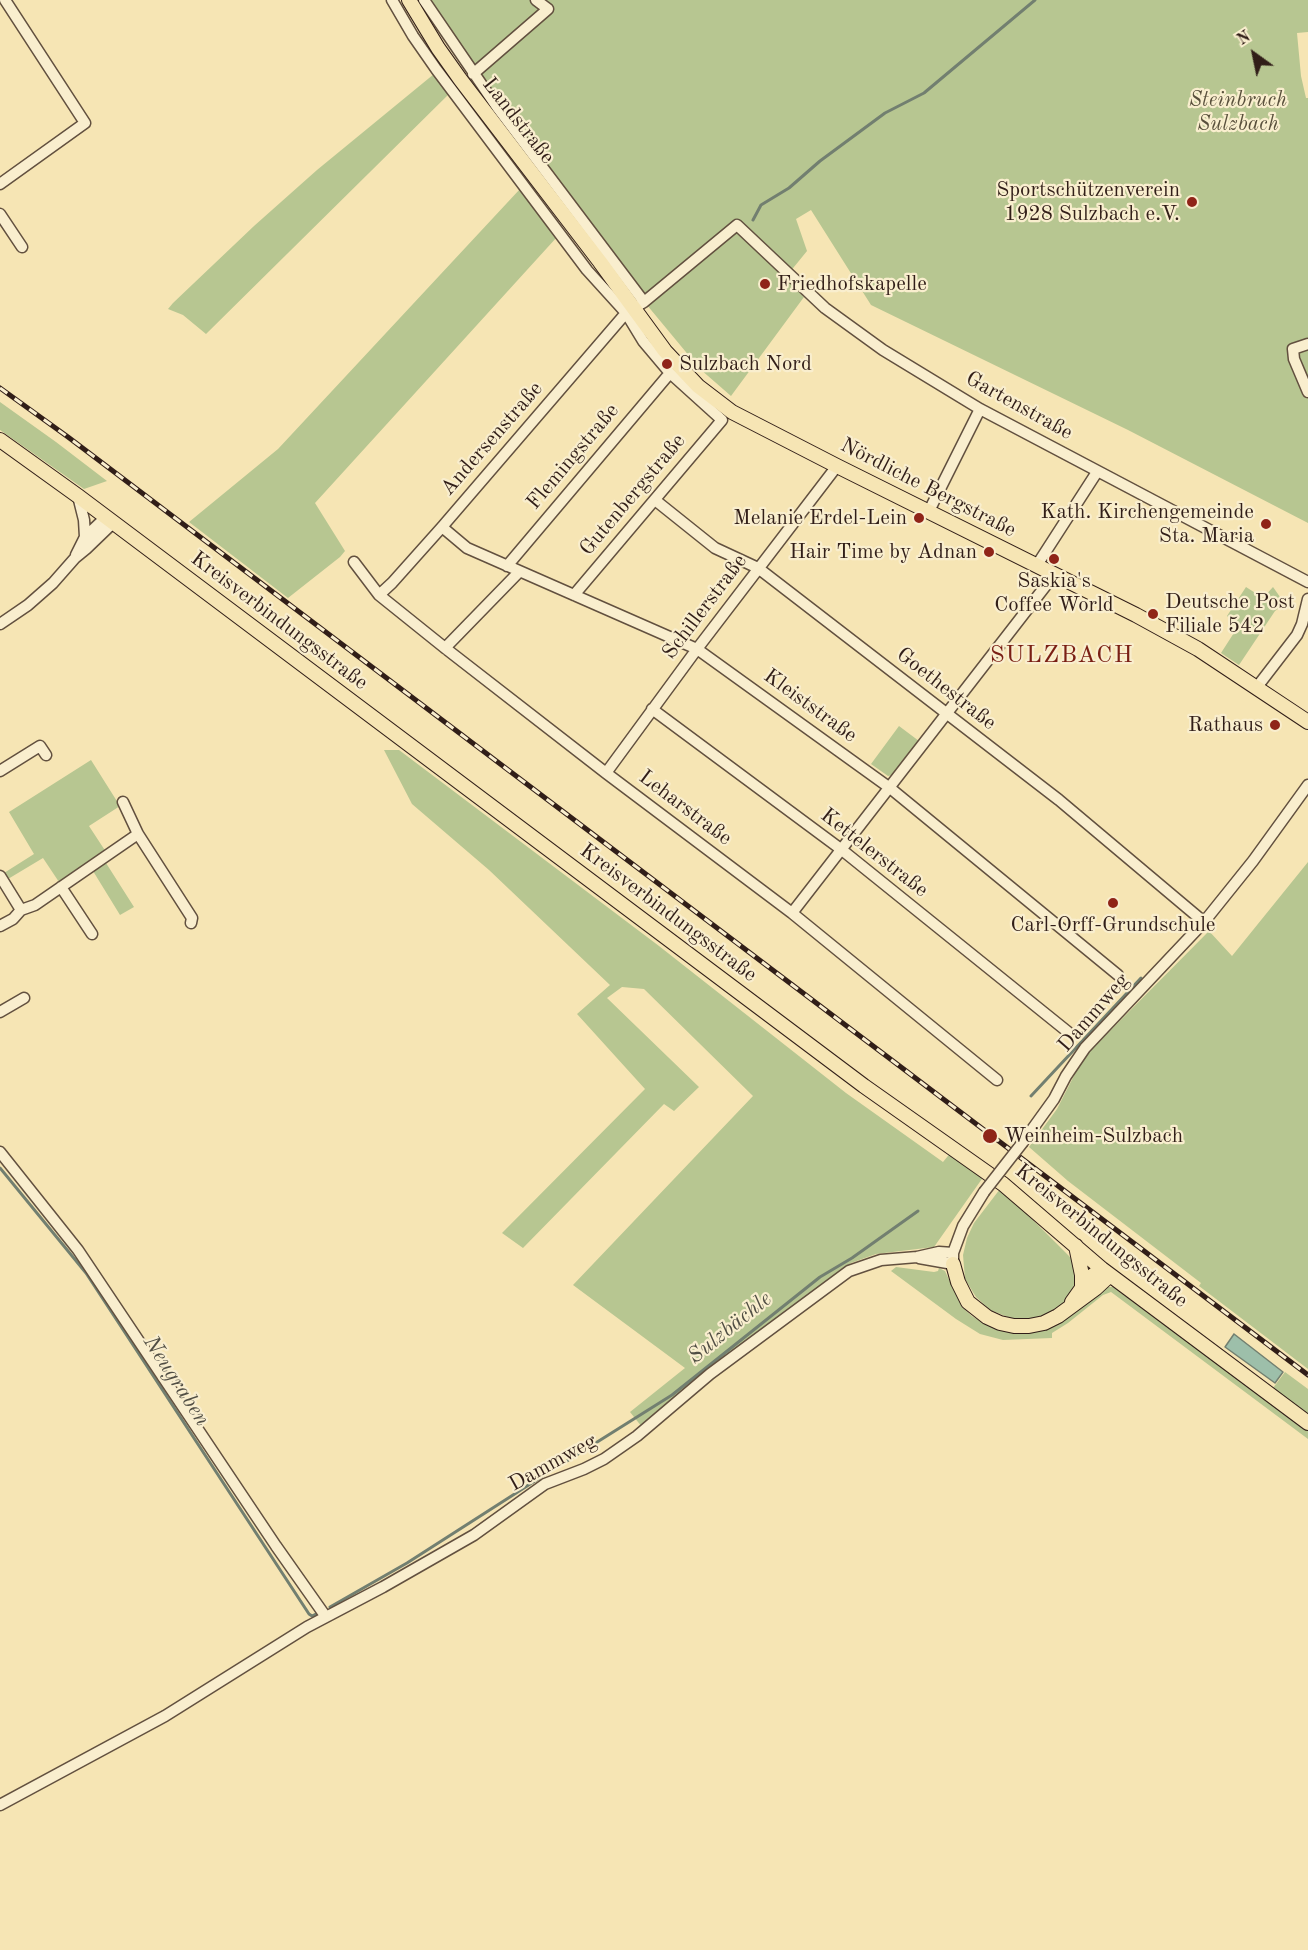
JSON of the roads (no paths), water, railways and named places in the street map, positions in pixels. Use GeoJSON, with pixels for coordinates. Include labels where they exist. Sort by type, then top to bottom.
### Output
{"type":"FeatureCollection","features":[{"type":"Feature","properties":{"kind":"main road","name":"Landstraße"},"geometry":{"type":"LineString","coordinates":[[409,0],[460,79],[600,262]]}},
{"type":"Feature","properties":{"kind":"main road","name":"Nördliche Bergstraße"},"geometry":{"type":"LineString","coordinates":[[600,262],[668,355],[698,386],[732,412],[1136,615],[1188,643],[1308,722]]}},
{"type":"Feature","properties":{"kind":"main road","name":"Kreisverbindungsstraße"},"geometry":{"type":"LineString","coordinates":[[0,440],[78,496],[854,1079],[1003,1184],[1106,1272],[1308,1423]]}},
{"type":"Feature","properties":{"kind":"main road"},"geometry":{"type":"LineString","coordinates":[[1076,1246],[1082,1286]]}},
{"type":"Feature","properties":{"kind":"main road"},"geometry":{"type":"LineString","coordinates":[[953,1258],[958,1282],[968,1302],[987,1317],[1000,1323],[1022,1326],[1044,1323],[1068,1309],[1096,1288],[1106,1272]]}},
{"type":"Feature","properties":{"kind":"main road"},"geometry":{"type":"LineString","coordinates":[[1068,1309],[1082,1286],[1093,1275],[1106,1272]]}},
{"type":"Feature","properties":{"kind":"street"},"geometry":{"type":"LineString","coordinates":[[0,184],[85,123],[5,0]]}},
{"type":"Feature","properties":{"kind":"street"},"geometry":{"type":"LineString","coordinates":[[392,0],[413,36],[467,113],[587,270],[634,308]]}},
{"type":"Feature","properties":{"kind":"street"},"geometry":{"type":"LineString","coordinates":[[424,0],[634,308],[643,341],[670,373]]}},
{"type":"Feature","properties":{"kind":"street"},"geometry":{"type":"LineString","coordinates":[[473,74],[548,9],[536,0]]}},
{"type":"Feature","properties":{"kind":"street"},"geometry":{"type":"LineString","coordinates":[[0,214],[22,247]]}},
{"type":"Feature","properties":{"kind":"street","name":"Andersenstraße"},"geometry":{"type":"LineString","coordinates":[[379,595],[392,584],[634,308],[737,225]]}},
{"type":"Feature","properties":{"kind":"street","name":"Gartenstraße"},"geometry":{"type":"LineString","coordinates":[[737,225],[825,308],[884,350],[980,409],[1308,582]]}},
{"type":"Feature","properties":{"kind":"street"},"geometry":{"type":"LineString","coordinates":[[1308,344],[1293,349],[1294,359],[1308,392]]}},
{"type":"Feature","properties":{"kind":"street","name":"Gutenbergstraße"},"geometry":{"type":"LineString","coordinates":[[574,595],[722,420],[670,373]]}},
{"type":"Feature","properties":{"kind":"street","name":"Flemingstraße"},"geometry":{"type":"LineString","coordinates":[[507,566],[670,373]]}},
{"type":"Feature","properties":{"kind":"street"},"geometry":{"type":"LineString","coordinates":[[929,511],[980,409]]}},
{"type":"Feature","properties":{"kind":"street","name":"Schillerstraße"},"geometry":{"type":"LineString","coordinates":[[606,773],[697,649],[837,466]]}},
{"type":"Feature","properties":{"kind":"street"},"geometry":{"type":"LineString","coordinates":[[1036,565],[1097,472]]}},
{"type":"Feature","properties":{"kind":"street"},"geometry":{"type":"LineString","coordinates":[[75,558],[85,537],[84,520],[78,496]]}},
{"type":"Feature","properties":{"kind":"street","name":"Goethestraße"},"geometry":{"type":"LineString","coordinates":[[654,500],[715,548],[758,568],[1059,800],[1204,922]]}},
{"type":"Feature","properties":{"kind":"street"},"geometry":{"type":"LineString","coordinates":[[85,537],[110,520]]}},
{"type":"Feature","properties":{"kind":"street"},"geometry":{"type":"LineString","coordinates":[[1,623],[53,583],[110,520]]}},
{"type":"Feature","properties":{"kind":"street","name":"Kleiststraße"},"geometry":{"type":"LineString","coordinates":[[442,527],[467,548],[697,649],[890,788],[1118,975]]}},
{"type":"Feature","properties":{"kind":"street","name":"Leharstraße"},"geometry":{"type":"LineString","coordinates":[[354,562],[379,595],[606,773],[792,913],[997,1080]]}},
{"type":"Feature","properties":{"kind":"street"},"geometry":{"type":"LineString","coordinates":[[445,648],[519,572]]}},
{"type":"Feature","properties":{"kind":"street"},"geometry":{"type":"LineString","coordinates":[[792,913],[1054,574]]}},
{"type":"Feature","properties":{"kind":"street"},"geometry":{"type":"LineString","coordinates":[[1257,687],[1297,635],[1308,599]]}},
{"type":"Feature","properties":{"kind":"street","name":"Kettelerstraße"},"geometry":{"type":"LineString","coordinates":[[652,709],[842,850],[1068,1032]]}},
{"type":"Feature","properties":{"kind":"street"},"geometry":{"type":"LineString","coordinates":[[0,771],[40,746],[46,755]]}},
{"type":"Feature","properties":{"kind":"street","name":"Dammweg"},"geometry":{"type":"LineString","coordinates":[[0,1805],[165,1716],[326,1617],[474,1535],[545,1484],[584,1469],[604,1458],[637,1436],[710,1374],[843,1274],[870,1262],[896,1258],[953,1258],[963,1226],[984,1192],[1054,1100],[1066,1076],[1085,1048],[1204,922],[1253,861],[1308,784]]}},
{"type":"Feature","properties":{"kind":"street"},"geometry":{"type":"LineString","coordinates":[[123,802],[138,834],[192,918],[191,923]]}},
{"type":"Feature","properties":{"kind":"street"},"geometry":{"type":"LineString","coordinates":[[0,926],[138,834]]}},
{"type":"Feature","properties":{"kind":"street"},"geometry":{"type":"LineString","coordinates":[[0,876],[21,910]]}},
{"type":"Feature","properties":{"kind":"street"},"geometry":{"type":"LineString","coordinates":[[61,886],[92,934]]}},
{"type":"Feature","properties":{"kind":"street"},"geometry":{"type":"LineString","coordinates":[[0,1012],[24,998]]}},
{"type":"Feature","properties":{"kind":"street"},"geometry":{"type":"LineString","coordinates":[[0,1152],[96,1275],[276,1546],[326,1617]]}},
{"type":"Feature","properties":{"kind":"waterway"},"geometry":{"type":"LineString","coordinates":[[753,220],[761,205],[789,188],[820,161],[885,113],[924,93],[1035,0]]}},
{"type":"Feature","properties":{"kind":"waterway","name":"Sulzbächle"},"geometry":{"type":"LineString","coordinates":[[1031,1096],[1141,978]]}},
{"type":"Feature","properties":{"kind":"waterway","name":"Neugraben"},"geometry":{"type":"LineString","coordinates":[[0,1168],[86,1273],[309,1614],[312,1616],[316,1614]]}},
{"type":"Feature","properties":{"kind":"waterway","name":"Sulzbächle"},"geometry":{"type":"LineString","coordinates":[[559,1466],[672,1395],[820,1277],[852,1258],[918,1211]]}},
{"type":"Feature","properties":{"kind":"waterway","name":"Sulzbächle"},"geometry":{"type":"LineString","coordinates":[[330,1607],[407,1563],[552,1470]]}},
{"type":"Feature","properties":{"kind":"railway"},"geometry":{"type":"LineString","coordinates":[[0,388],[68,437],[1308,1375]]}},
{"type":"Feature","properties":{"kind":"place","name":"Sportschützenverein 1928 Sulzbach e.V."},"geometry":{"type":"Point","coordinates":[1192,202]}},
{"type":"Feature","properties":{"kind":"place","name":"Friedhofskapelle"},"geometry":{"type":"Point","coordinates":[765,284]}},
{"type":"Feature","properties":{"kind":"place","name":"Sulzbach Nord"},"geometry":{"type":"Point","coordinates":[667,364]}},
{"type":"Feature","properties":{"kind":"place","name":"Melanie Erdel-Lein"},"geometry":{"type":"Point","coordinates":[919,518]}},
{"type":"Feature","properties":{"kind":"place","name":"Kath. Kirchengemeinde Sta. Maria"},"geometry":{"type":"Point","coordinates":[1266,524]}},
{"type":"Feature","properties":{"kind":"place","name":"Hair Time by Adnan"},"geometry":{"type":"Point","coordinates":[989,552]}},
{"type":"Feature","properties":{"kind":"place","name":"Saskia's Coffee World"},"geometry":{"type":"Point","coordinates":[1054,559]}},
{"type":"Feature","properties":{"kind":"place","name":"Deutsche Post Filiale 542"},"geometry":{"type":"Point","coordinates":[1153,614]}},
{"type":"Feature","properties":{"kind":"place","name":"Rathaus"},"geometry":{"type":"Point","coordinates":[1275,725]}},
{"type":"Feature","properties":{"kind":"place","name":"Carl-Orff-Grundschule"},"geometry":{"type":"Point","coordinates":[1113,903]}},
{"type":"Feature","properties":{"kind":"place","name":"Weinheim-Sulzbach"},"geometry":{"type":"Point","coordinates":[990,1136]}},
{"type":"Feature","properties":{"kind":"district","name":"SULZBACH"},"geometry":{"type":"Point","coordinates":[1062,656]}},
{"type":"Feature","properties":{"kind":"park label","name":"Steinbruch Sulzbach"},"geometry":{"type":"Point","coordinates":[1238,112]}}]}
